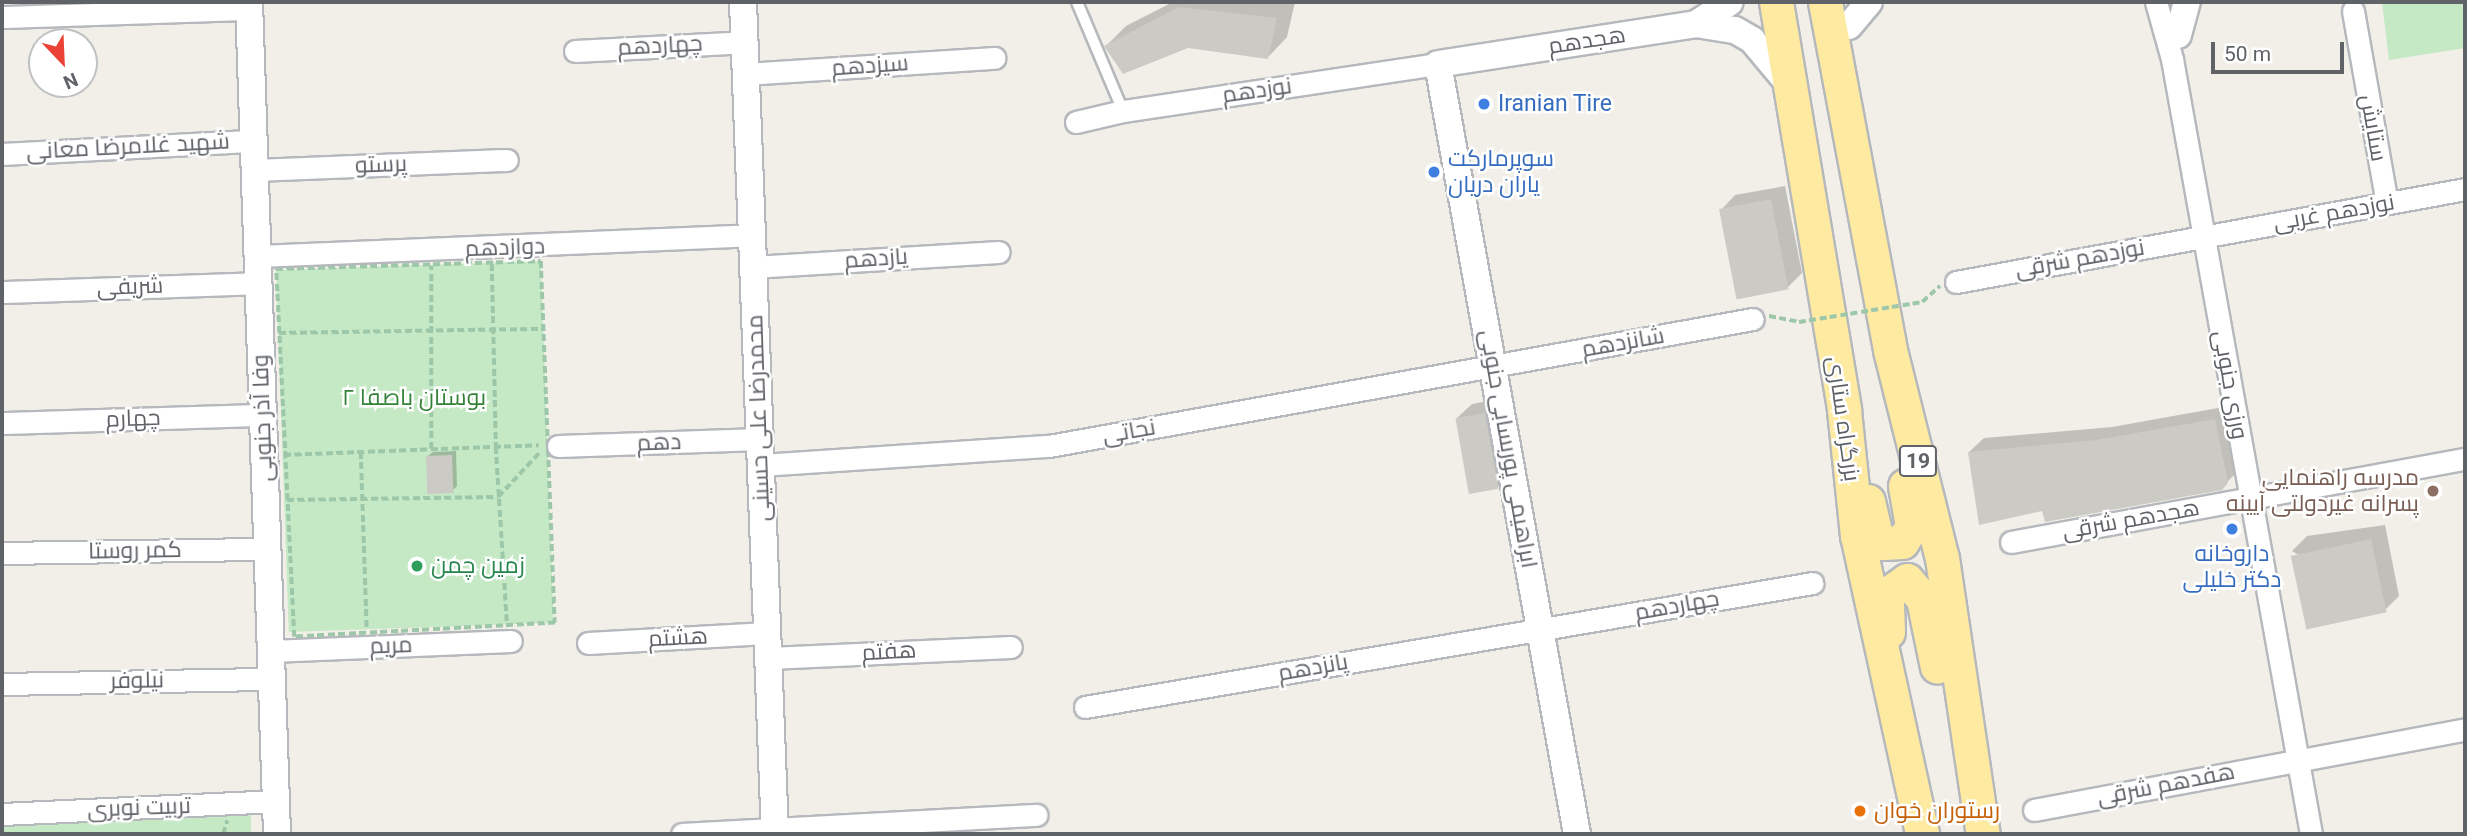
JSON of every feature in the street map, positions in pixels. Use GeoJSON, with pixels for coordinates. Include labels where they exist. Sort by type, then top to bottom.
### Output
{"type":"FeatureCollection","features":[{"type":"Feature","properties":{"kind":"highway","name":"بزرگراه ستاری"},"geometry":{"type":"LineString","coordinates":[[1776,2],[1844,410],[1857,535],[1922,834]]}},
{"type":"Feature","properties":{"kind":"highway","name":"19"},"geometry":{"type":"LineString","coordinates":[[1825,2],[1844,88],[1890,350],[1942,558],[1982,834]]}},
{"type":"Feature","properties":{"kind":"highway","name":"19"},"geometry":{"type":"LineString","coordinates":[[1844,88],[1856,10]]}},
{"type":"Feature","properties":{"kind":"highway"},"geometry":{"type":"LineString","coordinates":[[1844,410],[1876,537],[1884,542],[1902,542],[1912,526],[1890,381],[1890,350]]}},
{"type":"Feature","properties":{"kind":"highway"},"geometry":{"type":"LineString","coordinates":[[1895,706],[1885,603],[1892,587],[1907,580],[1923,598],[1950,746],[1982,834]]}},
{"type":"Feature","properties":{"kind":"street","name":"محمدرضا علی حسینی"},"geometry":{"type":"LineString","coordinates":[[743,2],[775,832]]}},
{"type":"Feature","properties":{"kind":"street","name":"هجدهم"},"geometry":{"type":"LineString","coordinates":[[1438,65],[1696,24],[1730,2]]}},
{"type":"Feature","properties":{"kind":"street","name":"ورزی جنوبی"},"geometry":{"type":"LineString","coordinates":[[2156,2],[2175,47]]}},
{"type":"Feature","properties":{"kind":"street","name":"ورزی جنوبی"},"geometry":{"type":"LineString","coordinates":[[2172,2],[2175,47],[2204,237],[2311,834]]}},
{"type":"Feature","properties":{"kind":"street"},"geometry":{"type":"LineString","coordinates":[[2175,47],[2188,2]]}},
{"type":"Feature","properties":{"kind":"street"},"geometry":{"type":"LineString","coordinates":[[2,18],[249,5]]}},
{"type":"Feature","properties":{"kind":"street","name":"وفا آذر جنوبی"},"geometry":{"type":"LineString","coordinates":[[249,5],[278,834]]}},
{"type":"Feature","properties":{"kind":"street","name":"ستایش"},"geometry":{"type":"LineString","coordinates":[[2353,11],[2387,203]]}},
{"type":"Feature","properties":{"kind":"street"},"geometry":{"type":"LineString","coordinates":[[1696,24],[1735,30],[1752,40],[1790,85]]}},
{"type":"Feature","properties":{"kind":"street","name":"چهاردهم"},"geometry":{"type":"LineString","coordinates":[[575,51],[744,42]]}},
{"type":"Feature","properties":{"kind":"street","name":"سیزدهم"},"geometry":{"type":"LineString","coordinates":[[746,74],[994,58]]}},
{"type":"Feature","properties":{"kind":"street","name":"نوزدهم"},"geometry":{"type":"LineString","coordinates":[[1076,122],[1123,111],[1438,65]]}},
{"type":"Feature","properties":{"kind":"street","name":"ابراهیمی پوربسابی جنوبی"},"geometry":{"type":"LineString","coordinates":[[1438,65],[1577,834]]}},
{"type":"Feature","properties":{"kind":"street","name":"شهید غلامرضا معانی"},"geometry":{"type":"LineString","coordinates":[[2,154],[254,141]]}},
{"type":"Feature","properties":{"kind":"street","name":"پرستو"},"geometry":{"type":"LineString","coordinates":[[255,170],[507,160]]}},
{"type":"Feature","properties":{"kind":"street","name":"نوزدهم غربی"},"geometry":{"type":"LineString","coordinates":[[2204,237],[2465,189]]}},
{"type":"Feature","properties":{"kind":"street","name":"دوازدهم"},"geometry":{"type":"LineString","coordinates":[[258,256],[752,235]]}},
{"type":"Feature","properties":{"kind":"street","name":"نوزدهم شرقی"},"geometry":{"type":"LineString","coordinates":[[1956,282],[2204,237]]}},
{"type":"Feature","properties":{"kind":"street","name":"یازدهم"},"geometry":{"type":"LineString","coordinates":[[753,267],[999,252]]}},
{"type":"Feature","properties":{"kind":"street","name":"شریفی"},"geometry":{"type":"LineString","coordinates":[[2,292],[259,283]]}},
{"type":"Feature","properties":{"kind":"street","name":"شانزدهم"},"geometry":{"type":"LineString","coordinates":[[1493,366],[1753,319]]}},
{"type":"Feature","properties":{"kind":"street","name":"نجاتی"},"geometry":{"type":"LineString","coordinates":[[761,465],[1049,446],[1493,366]]}},
{"type":"Feature","properties":{"kind":"street","name":"چهارم"},"geometry":{"type":"LineString","coordinates":[[2,423],[263,415]]}},
{"type":"Feature","properties":{"kind":"street","name":"دهم"},"geometry":{"type":"LineString","coordinates":[[553,445],[760,439]]}},
{"type":"Feature","properties":{"kind":"street","name":"هجدهم شرقی"},"geometry":{"type":"LineString","coordinates":[[2011,542],[2465,458]]}},
{"type":"Feature","properties":{"kind":"street","name":"کمر روستا"},"geometry":{"type":"LineString","coordinates":[[2,554],[268,549]]}},
{"type":"Feature","properties":{"kind":"street","name":"چهاردهم"},"geometry":{"type":"LineString","coordinates":[[1540,629],[1813,583]]}},
{"type":"Feature","properties":{"kind":"street","name":"پانزدهم"},"geometry":{"type":"LineString","coordinates":[[1085,707],[1540,629]]}},
{"type":"Feature","properties":{"kind":"street","name":"مریم"},"geometry":{"type":"LineString","coordinates":[[271,651],[509,634]]}},
{"type":"Feature","properties":{"kind":"street","name":"هشتم"},"geometry":{"type":"LineString","coordinates":[[588,643],[768,646]]}},
{"type":"Feature","properties":{"kind":"street","name":"هفتم"},"geometry":{"type":"LineString","coordinates":[[768,646],[1011,647]]}},
{"type":"Feature","properties":{"kind":"street","name":"نیلوفر"},"geometry":{"type":"LineString","coordinates":[[2,684],[272,679]]}},
{"type":"Feature","properties":{"kind":"street","name":"هفدهم شرقی"},"geometry":{"type":"LineString","coordinates":[[2034,810],[2465,729]]}},
{"type":"Feature","properties":{"kind":"street","name":"تربیت نوبری"},"geometry":{"type":"LineString","coordinates":[[2,814],[276,801]]}},
{"type":"Feature","properties":{"kind":"street"},"geometry":{"type":"LineString","coordinates":[[682,834],[775,832],[1036,815]]}},
{"type":"Feature","properties":{"kind":"lane"},"geometry":{"type":"LineString","coordinates":[[1077,2],[1123,111]]}},
{"type":"Feature","properties":{"kind":"path"},"geometry":{"type":"LineString","coordinates":[[541,261],[543,329],[553,445],[555,623],[509,634],[367,633],[294,637],[276,269],[492,262],[541,261]]}},
{"type":"Feature","properties":{"kind":"path"},"geometry":{"type":"LineString","coordinates":[[492,262],[498,496],[509,634]]}},
{"type":"Feature","properties":{"kind":"path"},"geometry":{"type":"LineString","coordinates":[[431,264],[431,449]]}},
{"type":"Feature","properties":{"kind":"path"},"geometry":{"type":"LineString","coordinates":[[1753,319],[1776,315],[1799,322],[1922,302]]}},
{"type":"Feature","properties":{"kind":"path"},"geometry":{"type":"LineString","coordinates":[[279,333],[543,329]]}},
{"type":"Feature","properties":{"kind":"path"},"geometry":{"type":"LineString","coordinates":[[285,455],[553,445]]}},
{"type":"Feature","properties":{"kind":"path"},"geometry":{"type":"LineString","coordinates":[[287,500],[498,496],[553,445]]}},
{"type":"Feature","properties":{"kind":"path"},"geometry":{"type":"LineString","coordinates":[[361,452],[367,633]]}},
{"type":"Feature","properties":{"kind":"green space"},"geometry":{"type":"Polygon","coordinates":[[[2382,2],[2465,2],[2465,48],[2389,60],[2382,2]]]}},
{"type":"Feature","properties":{"kind":"green space","name":"بوستان باصفا ۲"},"geometry":{"type":"Polygon","coordinates":[[[541,261],[554,623],[289,632],[276,270],[541,261]]]}},
{"type":"Feature","properties":{"kind":"green space"},"geometry":{"type":"Polygon","coordinates":[[[251,815],[251,834],[2,834],[2,825],[251,815]]]}},
{"type":"Feature","properties":{"kind":"building"},"geometry":{"type":"Polygon","coordinates":[[[1179,7],[1277,18],[1268,59],[1188,48],[1123,74],[1104,46],[1179,7]]]}},
{"type":"Feature","properties":{"kind":"building"},"geometry":{"type":"Polygon","coordinates":[[[1771,199],[1789,289],[1737,299],[1719,209],[1771,199]]]}},
{"type":"Feature","properties":{"kind":"building"},"geometry":{"type":"Polygon","coordinates":[[[1485,413],[1498,489],[1469,494],[1455,418],[1485,413]]]}},
{"type":"Feature","properties":{"kind":"building"},"geometry":{"type":"Polygon","coordinates":[[[2215,419],[2228,483],[2222,490],[2045,522],[2042,511],[1979,525],[1968,452],[2096,440],[2215,419]]]}},
{"type":"Feature","properties":{"kind":"building"},"geometry":{"type":"Polygon","coordinates":[[[452,455],[453,493],[427,494],[426,456],[452,455]]]}},
{"type":"Feature","properties":{"kind":"building"},"geometry":{"type":"Polygon","coordinates":[[[2371,539],[2387,612],[2306,629],[2291,556],[2371,539]]]}},
{"type":"Feature","properties":{"kind":"place","name":"Iranian Tire"},"geometry":{"type":"Point","coordinates":[1484,104]}},
{"type":"Feature","properties":{"kind":"place","name":"سوپرمارکت یاران دریان"},"geometry":{"type":"Point","coordinates":[1434,172]}},
{"type":"Feature","properties":{"kind":"place","name":"مدرسه راهنمایی پسرانه غیردولتی آیینه"},"geometry":{"type":"Point","coordinates":[2433,491]}},
{"type":"Feature","properties":{"kind":"place","name":"داروخانه دکتر خلیلی"},"geometry":{"type":"Point","coordinates":[2232,529]}},
{"type":"Feature","properties":{"kind":"place","name":"زمین چمن"},"geometry":{"type":"Point","coordinates":[417,566]}},
{"type":"Feature","properties":{"kind":"place","name":"رستوران خوان"},"geometry":{"type":"Point","coordinates":[1860,811]}}]}
